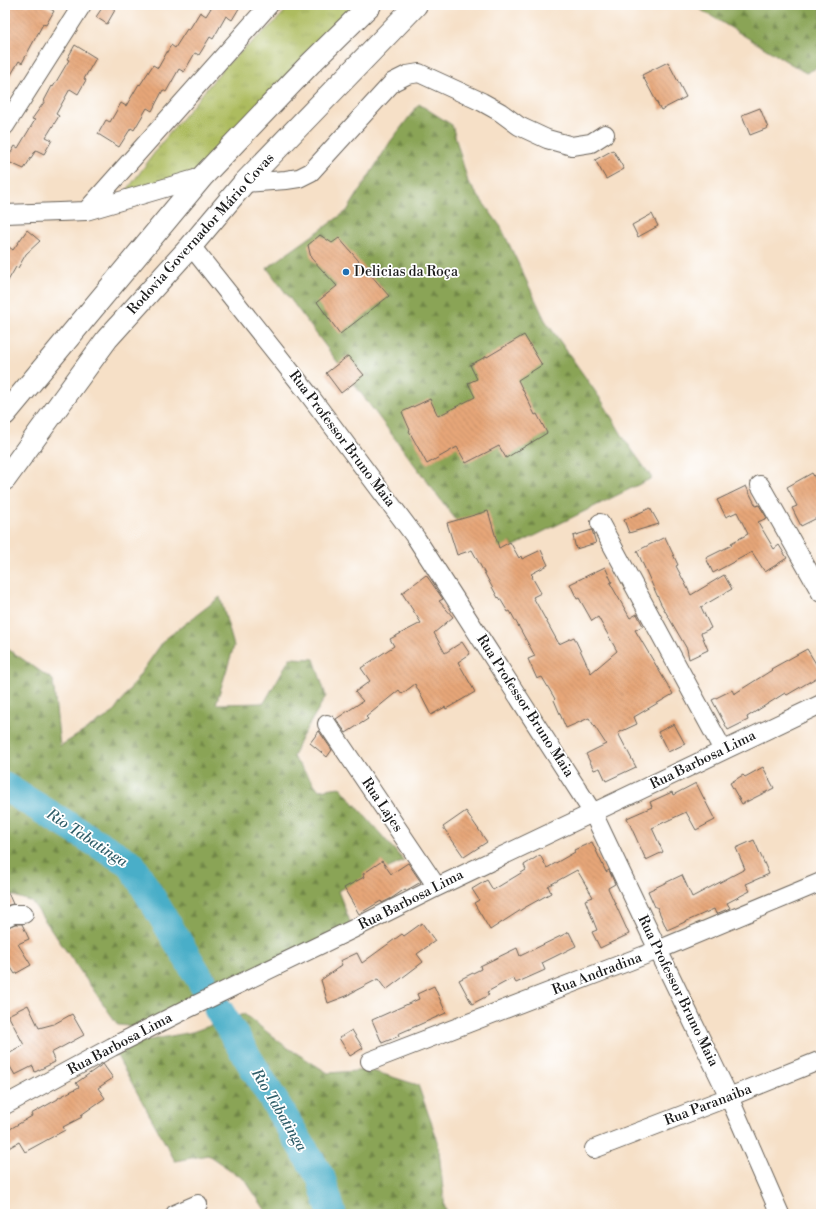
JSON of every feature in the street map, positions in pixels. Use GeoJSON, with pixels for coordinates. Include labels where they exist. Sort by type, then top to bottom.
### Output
{"type":"FeatureCollection","features":[{"type":"Feature","properties":{"kind":"highway"},"geometry":{"type":"LineString","coordinates":[[5,414],[202,177],[310,64],[370,5]]}},
{"type":"Feature","properties":{"kind":"highway","name":"Rodovia Governador Mário Covas"},"geometry":{"type":"LineString","coordinates":[[5,478],[107,339],[191,246],[244,183],[416,5]]}},
{"type":"Feature","properties":{"kind":"street"},"geometry":{"type":"LineString","coordinates":[[5,126],[82,5]]}},
{"type":"Feature","properties":{"kind":"street"},"geometry":{"type":"LineString","coordinates":[[86,211],[268,5]]}},
{"type":"Feature","properties":{"kind":"street"},"geometry":{"type":"LineString","coordinates":[[244,183],[299,178],[311,172],[393,82],[407,75],[419,74],[482,102],[500,112],[519,126],[547,139],[572,146],[591,143],[605,134]]}},
{"type":"Feature","properties":{"kind":"street"},"geometry":{"type":"LineString","coordinates":[[5,214],[86,211],[202,177]]}},
{"type":"Feature","properties":{"kind":"street","name":"Rua Professor Bruno Maia"},"geometry":{"type":"LineString","coordinates":[[191,246],[307,392],[416,538],[593,813],[729,1097],[780,1214]]}},
{"type":"Feature","properties":{"kind":"street"},"geometry":{"type":"LineString","coordinates":[[760,486],[821,593]]}},
{"type":"Feature","properties":{"kind":"street"},"geometry":{"type":"LineString","coordinates":[[600,523],[723,750]]}},
{"type":"Feature","properties":{"kind":"street","name":"Rua Barbosa Lima"},"geometry":{"type":"LineString","coordinates":[[5,1105],[112,1047],[436,887],[821,704]]}},
{"type":"Feature","properties":{"kind":"street","name":"Rua Lajes"},"geometry":{"type":"LineString","coordinates":[[327,724],[436,887]]}},
{"type":"Feature","properties":{"kind":"street","name":"Rua Andradina"},"geometry":{"type":"LineString","coordinates":[[370,1061],[658,950],[821,882]]}},
{"type":"Feature","properties":{"kind":"street"},"geometry":{"type":"LineString","coordinates":[[5,918],[13,914],[24,914]]}},
{"type":"Feature","properties":{"kind":"street","name":"Rua Paranaiba"},"geometry":{"type":"LineString","coordinates":[[594,1149],[821,1060]]}},
{"type":"Feature","properties":{"kind":"street"},"geometry":{"type":"LineString","coordinates":[[175,1214],[198,1204]]}},
{"type":"Feature","properties":{"kind":"green space"},"geometry":{"type":"Polygon","coordinates":[[[291,5],[366,5],[202,177],[119,201],[164,140],[227,64],[275,22],[291,5]]]}},
{"type":"Feature","properties":{"kind":"green space"},"geometry":{"type":"Polygon","coordinates":[[[693,5],[821,5],[821,66],[806,73],[693,5]]]}},
{"type":"Feature","properties":{"kind":"green space"},"geometry":{"type":"Polygon","coordinates":[[[419,104],[452,125],[468,182],[501,227],[545,320],[602,401],[625,440],[652,478],[486,560],[267,268],[347,211],[390,142],[419,104]]]}},
{"type":"Feature","properties":{"kind":"green space"},"geometry":{"type":"Polygon","coordinates":[[[220,597],[234,646],[216,704],[264,703],[290,658],[314,659],[326,696],[300,740],[293,757],[319,790],[340,787],[404,861],[338,891],[353,929],[151,1028],[118,1025],[32,902],[5,893],[5,647],[53,680],[60,746],[113,713],[164,640],[220,597]]]}},
{"type":"Feature","properties":{"kind":"green space"},"geometry":{"type":"Polygon","coordinates":[[[244,1014],[285,1046],[328,1073],[370,1070],[418,1085],[438,1141],[445,1209],[449,1214],[268,1214],[245,1180],[208,1155],[175,1161],[112,1047],[192,1032],[244,1014]]]}},
{"type":"Feature","properties":{"kind":"building"},"geometry":{"type":"Polygon","coordinates":[[[5,5],[43,5],[54,11],[46,25],[43,24],[22,63],[19,61],[5,85],[5,5]]]}},
{"type":"Feature","properties":{"kind":"building"},"geometry":{"type":"Polygon","coordinates":[[[104,5],[109,5],[115,10],[107,24],[96,17],[104,5]]]}},
{"type":"Feature","properties":{"kind":"building"},"geometry":{"type":"Polygon","coordinates":[[[207,5],[241,5],[232,20],[226,16],[213,39],[210,37],[199,55],[195,53],[184,72],[179,69],[166,92],[163,90],[152,111],[147,108],[134,130],[131,128],[119,147],[98,134],[106,120],[110,122],[121,103],[126,106],[139,84],[140,85],[153,65],[158,68],[171,45],[175,48],[187,29],[189,30],[200,12],[206,16],[211,8],[207,5]]]}},
{"type":"Feature","properties":{"kind":"building"},"geometry":{"type":"Polygon","coordinates":[[[75,45],[96,58],[84,79],[86,80],[78,94],[70,89],[56,114],[59,116],[46,137],[52,140],[44,154],[36,150],[24,169],[6,161],[15,146],[18,148],[35,120],[32,119],[45,101],[52,86],[53,87],[69,60],[67,59],[75,45]]]}},
{"type":"Feature","properties":{"kind":"building"},"geometry":{"type":"Polygon","coordinates":[[[668,62],[686,97],[661,110],[642,75],[668,62]]]}},
{"type":"Feature","properties":{"kind":"building"},"geometry":{"type":"Polygon","coordinates":[[[760,108],[768,128],[750,135],[742,115],[760,108]]]}},
{"type":"Feature","properties":{"kind":"building"},"geometry":{"type":"Polygon","coordinates":[[[613,150],[624,169],[606,179],[595,160],[613,150]]]}},
{"type":"Feature","properties":{"kind":"building"},"geometry":{"type":"Polygon","coordinates":[[[652,214],[658,226],[638,237],[632,225],[652,214]]]}},
{"type":"Feature","properties":{"kind":"building"},"geometry":{"type":"Polygon","coordinates":[[[27,230],[40,241],[26,254],[18,268],[16,267],[5,286],[5,244],[13,250],[27,230]]]}},
{"type":"Feature","properties":{"kind":"building","name":"Delicias da Roça"},"geometry":{"type":"Polygon","coordinates":[[[320,235],[332,243],[339,238],[389,296],[340,334],[317,302],[337,286],[311,258],[308,245],[320,235]]]}},
{"type":"Feature","properties":{"kind":"building"},"geometry":{"type":"Polygon","coordinates":[[[524,335],[542,365],[518,380],[535,415],[537,414],[547,433],[506,458],[499,446],[466,463],[457,447],[427,464],[409,431],[410,430],[402,412],[430,399],[438,416],[475,397],[468,383],[477,379],[470,365],[487,357],[524,335]]]}},
{"type":"Feature","properties":{"kind":"building"},"geometry":{"type":"Polygon","coordinates":[[[348,356],[364,375],[341,393],[326,373],[348,356]]]}},
{"type":"Feature","properties":{"kind":"building"},"geometry":{"type":"Polygon","coordinates":[[[812,473],[821,488],[816,490],[821,500],[821,516],[801,526],[792,508],[797,506],[787,487],[812,473]]]}},
{"type":"Feature","properties":{"kind":"building"},"geometry":{"type":"Polygon","coordinates":[[[746,486],[756,506],[759,505],[767,518],[758,522],[774,549],[779,545],[787,558],[765,572],[752,552],[713,573],[706,558],[732,545],[731,543],[748,534],[737,512],[726,517],[717,500],[746,486]]]}},
{"type":"Feature","properties":{"kind":"building"},"geometry":{"type":"Polygon","coordinates":[[[650,508],[659,524],[629,533],[624,520],[650,508]]]}},
{"type":"Feature","properties":{"kind":"building"},"geometry":{"type":"Polygon","coordinates":[[[488,511],[499,548],[510,542],[519,558],[521,556],[522,559],[541,550],[548,565],[531,574],[541,593],[533,597],[559,644],[574,637],[591,673],[617,651],[598,617],[592,621],[579,598],[577,599],[570,584],[605,567],[612,582],[610,583],[630,618],[637,614],[643,626],[635,630],[673,694],[634,717],[637,724],[618,733],[636,767],[606,781],[600,768],[594,770],[586,754],[606,744],[589,718],[566,728],[554,700],[555,699],[542,677],[537,679],[528,659],[535,656],[510,611],[508,612],[499,597],[498,598],[472,550],[457,555],[447,523],[488,511]]]}},
{"type":"Feature","properties":{"kind":"building"},"geometry":{"type":"Polygon","coordinates":[[[592,530],[596,543],[576,549],[573,536],[592,530]]]}},
{"type":"Feature","properties":{"kind":"building"},"geometry":{"type":"Polygon","coordinates":[[[665,537],[678,565],[676,566],[691,595],[724,575],[732,589],[701,607],[711,628],[701,633],[708,650],[689,659],[687,649],[661,604],[637,551],[665,537]]]}},
{"type":"Feature","properties":{"kind":"building"},"geometry":{"type":"Polygon","coordinates":[[[426,575],[443,599],[439,601],[453,617],[434,633],[445,653],[462,642],[470,654],[458,662],[475,692],[446,709],[445,707],[431,715],[415,684],[402,694],[399,690],[366,717],[368,719],[346,733],[336,719],[363,701],[355,692],[370,681],[361,668],[394,646],[390,639],[421,623],[402,593],[426,575]]]}},
{"type":"Feature","properties":{"kind":"building"},"geometry":{"type":"Polygon","coordinates":[[[807,649],[821,672],[821,675],[787,695],[785,693],[747,717],[748,720],[728,730],[712,700],[732,690],[734,694],[772,670],[771,669],[807,649]]]}},
{"type":"Feature","properties":{"kind":"building"},"geometry":{"type":"Polygon","coordinates":[[[674,724],[685,744],[668,752],[658,732],[674,724]]]}},
{"type":"Feature","properties":{"kind":"building"},"geometry":{"type":"Polygon","coordinates":[[[319,731],[332,750],[327,757],[310,743],[319,731]]]}},
{"type":"Feature","properties":{"kind":"building"},"geometry":{"type":"Polygon","coordinates":[[[763,767],[774,788],[742,804],[730,783],[743,775],[745,777],[763,767]]]}},
{"type":"Feature","properties":{"kind":"building"},"geometry":{"type":"Polygon","coordinates":[[[696,783],[715,820],[696,830],[686,812],[652,828],[663,852],[646,860],[627,818],[652,807],[650,802],[672,792],[673,795],[696,783]]]}},
{"type":"Feature","properties":{"kind":"building"},"geometry":{"type":"Polygon","coordinates":[[[466,811],[487,842],[464,857],[443,827],[466,811]]]}},
{"type":"Feature","properties":{"kind":"building"},"geometry":{"type":"Polygon","coordinates":[[[754,840],[769,874],[746,884],[750,891],[727,903],[730,908],[716,914],[714,909],[667,930],[648,891],[682,875],[692,897],[745,869],[736,848],[754,840]]]}},
{"type":"Feature","properties":{"kind":"building"},"geometry":{"type":"Polygon","coordinates":[[[592,842],[606,872],[609,870],[615,884],[608,888],[629,934],[600,948],[592,932],[597,930],[585,900],[593,897],[577,870],[548,886],[551,893],[490,930],[474,903],[479,900],[472,889],[487,880],[493,890],[526,870],[524,865],[540,855],[547,868],[575,852],[574,850],[592,842]]]}},
{"type":"Feature","properties":{"kind":"building"},"geometry":{"type":"Polygon","coordinates":[[[382,861],[391,874],[408,863],[421,882],[407,890],[405,889],[382,903],[381,901],[359,914],[344,888],[364,877],[363,874],[382,861]]]}},
{"type":"Feature","properties":{"kind":"building"},"geometry":{"type":"Polygon","coordinates":[[[5,886],[13,904],[5,906],[5,886]]]}},
{"type":"Feature","properties":{"kind":"building"},"geometry":{"type":"Polygon","coordinates":[[[422,923],[435,941],[417,954],[423,962],[386,990],[378,979],[349,995],[328,1003],[321,980],[342,965],[340,961],[357,953],[362,963],[402,934],[404,936],[422,923]]]}},
{"type":"Feature","properties":{"kind":"building"},"geometry":{"type":"Polygon","coordinates":[[[15,924],[22,924],[29,939],[18,944],[31,965],[15,974],[5,958],[5,928],[15,924]]]}},
{"type":"Feature","properties":{"kind":"building"},"geometry":{"type":"Polygon","coordinates":[[[569,932],[576,946],[542,963],[545,970],[516,983],[513,978],[487,992],[489,995],[472,1004],[459,980],[481,969],[480,966],[517,948],[520,956],[569,932]]]}},
{"type":"Feature","properties":{"kind":"building"},"geometry":{"type":"Polygon","coordinates":[[[434,986],[446,1013],[398,1034],[399,1036],[382,1043],[372,1020],[419,999],[417,994],[434,986]]]}},
{"type":"Feature","properties":{"kind":"building"},"geometry":{"type":"Polygon","coordinates":[[[28,1005],[39,1028],[54,1024],[72,1014],[84,1035],[51,1053],[55,1062],[35,1072],[33,1066],[15,1075],[5,1056],[24,1045],[8,1015],[28,1005]]]}},
{"type":"Feature","properties":{"kind":"building"},"geometry":{"type":"Polygon","coordinates":[[[352,1030],[363,1048],[350,1056],[339,1038],[352,1030]]]}},
{"type":"Feature","properties":{"kind":"building"},"geometry":{"type":"Polygon","coordinates":[[[103,1064],[113,1078],[98,1088],[105,1098],[81,1115],[82,1117],[63,1127],[65,1130],[25,1152],[19,1142],[5,1150],[5,1132],[32,1116],[31,1114],[79,1087],[76,1083],[103,1064]]]}},
{"type":"Feature","properties":{"kind":"waterway","name":"Rio Tabatinga"},"geometry":{"type":"LineString","coordinates":[[5,787],[131,864],[205,987]]}},
{"type":"Feature","properties":{"kind":"waterway","name":"Rio Tabatinga"},"geometry":{"type":"LineString","coordinates":[[218,1009],[321,1178],[332,1214]]}},
{"type":"Feature","properties":{"kind":"place","name":"Delicias da Roça"},"geometry":{"type":"Point","coordinates":[346,272]}}]}
